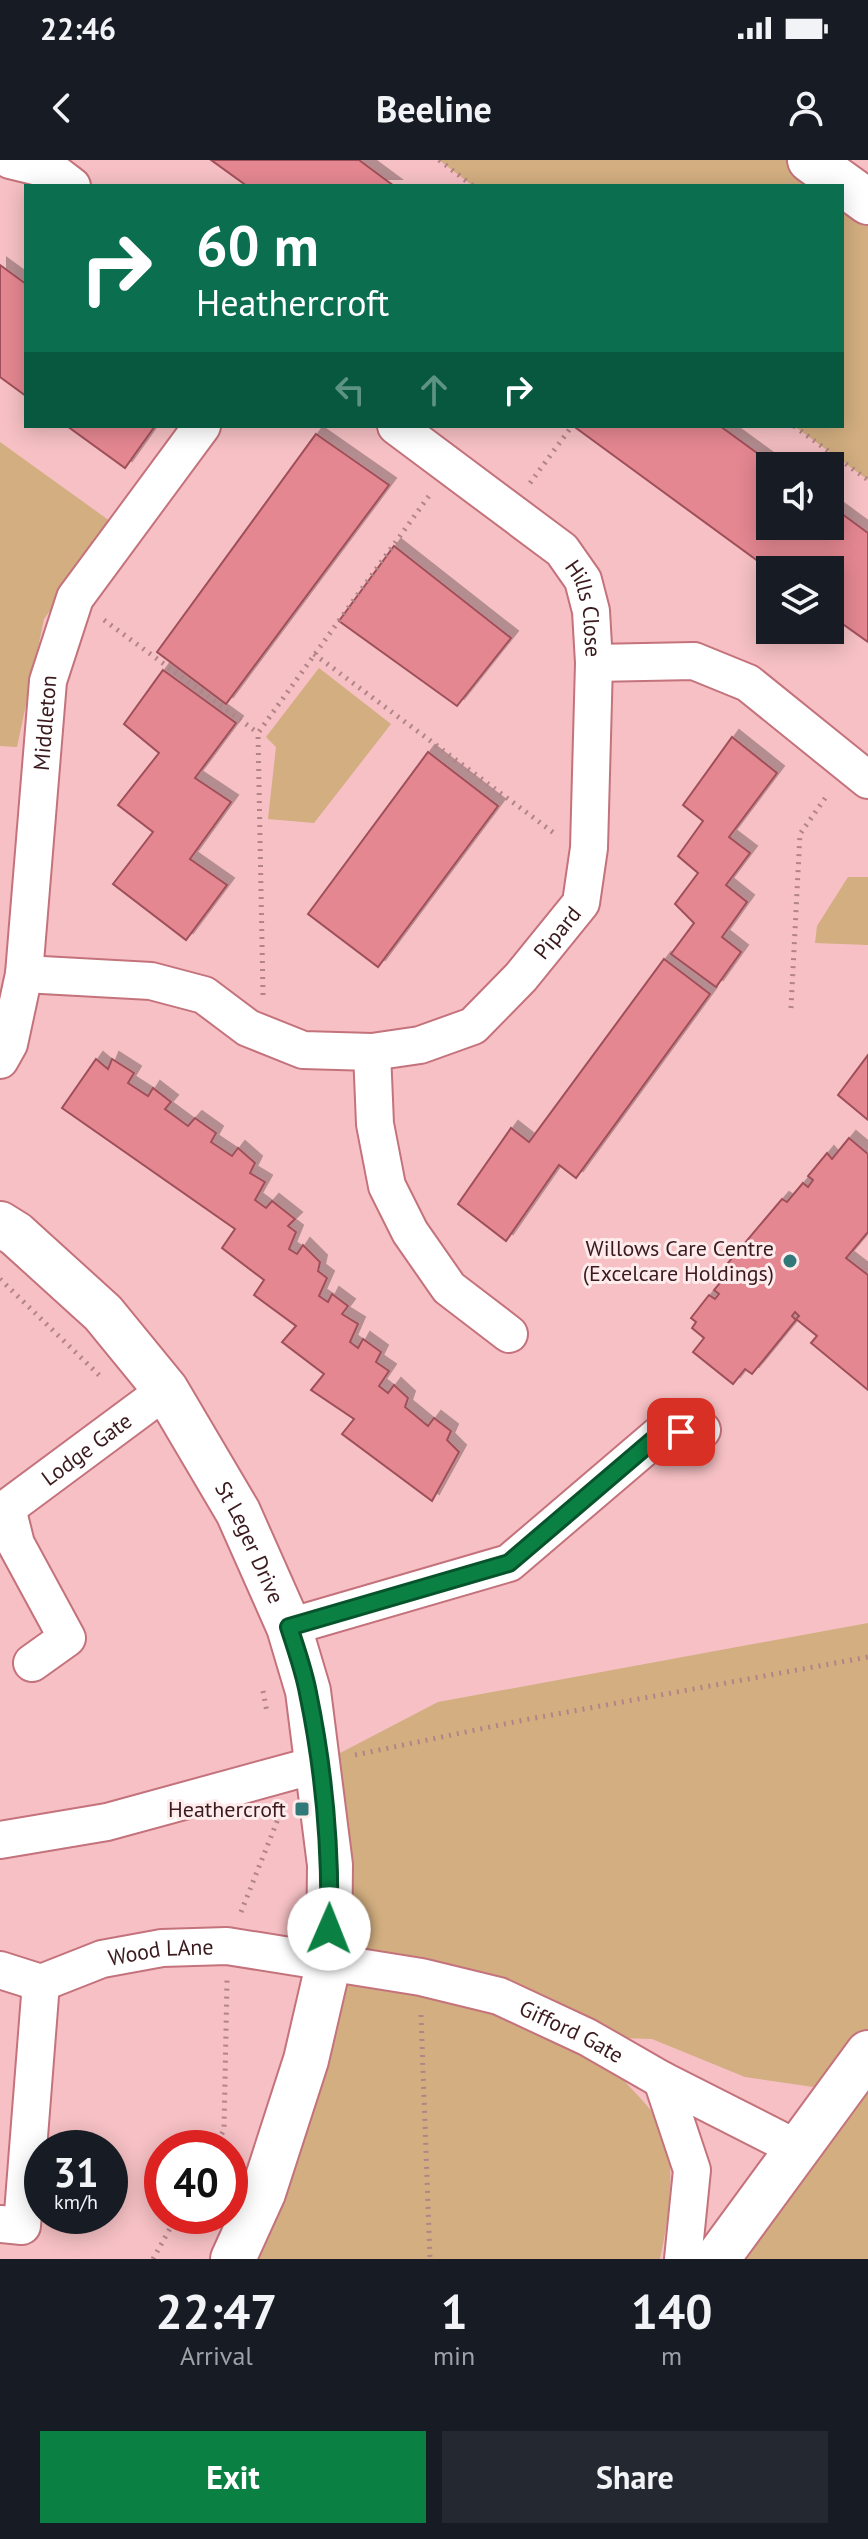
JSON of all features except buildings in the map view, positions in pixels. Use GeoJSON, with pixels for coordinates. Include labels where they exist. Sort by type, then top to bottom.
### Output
{"type":"FeatureCollection","features":[{"type":"Feature","properties":{"kind":"street"},"geometry":{"type":"LineString","coordinates":[[10,160],[51,170],[69,184]]}},
{"type":"Feature","properties":{"kind":"street"},"geometry":{"type":"LineString","coordinates":[[810,160],[843,184]]}},
{"type":"Feature","properties":{"kind":"street"},"geometry":{"type":"LineString","coordinates":[[844,185],[868,202]]}},
{"type":"Feature","properties":{"kind":"street","name":"Middleton"},"geometry":{"type":"LineString","coordinates":[[0,1060],[9,1044],[24,974],[48,681],[75,598],[201,428]]}},
{"type":"Feature","properties":{"kind":"street","name":"Hills Close"},"geometry":{"type":"LineString","coordinates":[[399,428],[562,550],[583,580],[591,611],[594,663],[694,661],[748,683],[859,772]]}},
{"type":"Feature","properties":{"kind":"street","name":"Pipard"},"geometry":{"type":"LineString","coordinates":[[24,974],[151,981],[204,995],[248,1028],[303,1050],[372,1052],[420,1045],[473,1026],[521,977],[581,903],[588,858],[594,663]]}},
{"type":"Feature","properties":{"kind":"street"},"geometry":{"type":"LineString","coordinates":[[372,1052],[375,1124],[387,1186],[410,1232],[449,1288],[509,1334]]}},
{"type":"Feature","properties":{"kind":"street","name":"St Leger Drive"},"geometry":{"type":"LineString","coordinates":[[0,1224],[16,1234],[103,1313],[166,1390],[238,1512],[289,1627],[308,1691],[299,1770],[330,1865],[329,1961],[306,2060],[278,2149],[263,2193],[233,2259]]}},
{"type":"Feature","properties":{"kind":"street","name":"Lodge Gate"},"geometry":{"type":"LineString","coordinates":[[32,1663],[67,1638],[16,1544],[3,1508],[166,1390]]}},
{"type":"Feature","properties":{"kind":"street"},"geometry":{"type":"LineString","coordinates":[[289,1627],[509,1563],[659,1435],[702,1430]]}},
{"type":"Feature","properties":{"kind":"street"},"geometry":{"type":"LineString","coordinates":[[0,1840],[107,1822],[299,1770]]}},
{"type":"Feature","properties":{"kind":"street","name":"Wood LAne"},"geometry":{"type":"LineString","coordinates":[[41,1983],[102,1959],[162,1948],[227,1946],[329,1961]]}},
{"type":"Feature","properties":{"kind":"street","name":"Gifford Gate"},"geometry":{"type":"LineString","coordinates":[[329,1961],[421,1977],[499,1996],[587,2037],[662,2080],[796,2148]]}},
{"type":"Feature","properties":{"kind":"street"},"geometry":{"type":"LineString","coordinates":[[0,1970],[41,1983],[22,2226],[0,2224]]}},
{"type":"Feature","properties":{"kind":"street"},"geometry":{"type":"LineString","coordinates":[[717,2259],[868,2053]]}},
{"type":"Feature","properties":{"kind":"street"},"geometry":{"type":"LineString","coordinates":[[662,2080],[692,2170],[683,2259]]}},
{"type":"Feature","properties":{"kind":"street"},"geometry":{"type":"LineString","coordinates":[[745,2259],[754,2208]]}},
{"type":"Feature","properties":{"kind":"path"},"geometry":{"type":"LineString","coordinates":[[439,160],[470,184]]}},
{"type":"Feature","properties":{"kind":"path"},"geometry":{"type":"LineString","coordinates":[[510,511],[571,428]]}},
{"type":"Feature","properties":{"kind":"path"},"geometry":{"type":"LineString","coordinates":[[797,428],[868,480]]}},
{"type":"Feature","properties":{"kind":"path"},"geometry":{"type":"LineString","coordinates":[[264,1036],[258,733],[449,465]]}},
{"type":"Feature","properties":{"kind":"path"},"geometry":{"type":"LineString","coordinates":[[75,598],[258,733]]}},
{"type":"Feature","properties":{"kind":"path"},"geometry":{"type":"LineString","coordinates":[[314,654],[588,858]]}},
{"type":"Feature","properties":{"kind":"path"},"geometry":{"type":"LineString","coordinates":[[791,1008],[800,834],[859,772]]}},
{"type":"Feature","properties":{"kind":"path"},"geometry":{"type":"LineString","coordinates":[[0,1279],[101,1378],[128,1417]]}},
{"type":"Feature","properties":{"kind":"path"},"geometry":{"type":"LineString","coordinates":[[299,1770],[524,1720],[868,1657]]}},
{"type":"Feature","properties":{"kind":"path"},"geometry":{"type":"LineString","coordinates":[[224,2130],[227,1946],[299,1770],[261,1679]]}},
{"type":"Feature","properties":{"kind":"path"},"geometry":{"type":"LineString","coordinates":[[153,2259],[167,2234]]}},
{"type":"Feature","properties":{"kind":"shaded area"},"geometry":{"type":"Polygon","coordinates":[[[439,160],[807,160],[840,184],[470,184],[439,160]]]}},
{"type":"Feature","properties":{"kind":"shaded area"},"geometry":{"type":"Polygon","coordinates":[[[844,187],[868,205],[868,480],[844,462],[844,452],[830,452],[797,428],[844,428],[844,187]]]}},
{"type":"Feature","properties":{"kind":"shaded area"},"geometry":{"type":"Polygon","coordinates":[[[0,442],[114,524],[44,619],[17,747],[0,746],[0,442]]]}},
{"type":"Feature","properties":{"kind":"shaded area"},"geometry":{"type":"Polygon","coordinates":[[[319,668],[391,724],[314,823],[268,819],[276,747],[266,737],[319,668]]]}},
{"type":"Feature","properties":{"kind":"shaded area"},"geometry":{"type":"Polygon","coordinates":[[[848,877],[868,877],[868,945],[815,943],[817,926],[848,877]]]}},
{"type":"Feature","properties":{"kind":"shaded area"},"geometry":{"type":"Polygon","coordinates":[[[868,1623],[868,2259],[745,2259],[754,2208],[820,2088],[745,2077],[652,2039],[588,2037],[651,2110],[665,2134],[669,2150],[670,2188],[660,2259],[233,2259],[242,2234],[248,2234],[248,2218],[306,2060],[319,1764],[438,1702],[868,1623]]]}},
{"type":"Feature","properties":{"kind":"place","name":"Willows Care Centre (Excelcare Holdings)"},"geometry":{"type":"Point","coordinates":[790,1261]}},
{"type":"Feature","properties":{"kind":"place","name":"Heathercroft"},"geometry":{"type":"Point","coordinates":[302,1809]}},
{"type":"Feature","properties":{"kind":"route"},"geometry":{"type":"LineString","coordinates":[[329,1929],[330,1865],[319,1764],[308,1691],[289,1627],[509,1563],[659,1435],[681,1432]]}}]}
